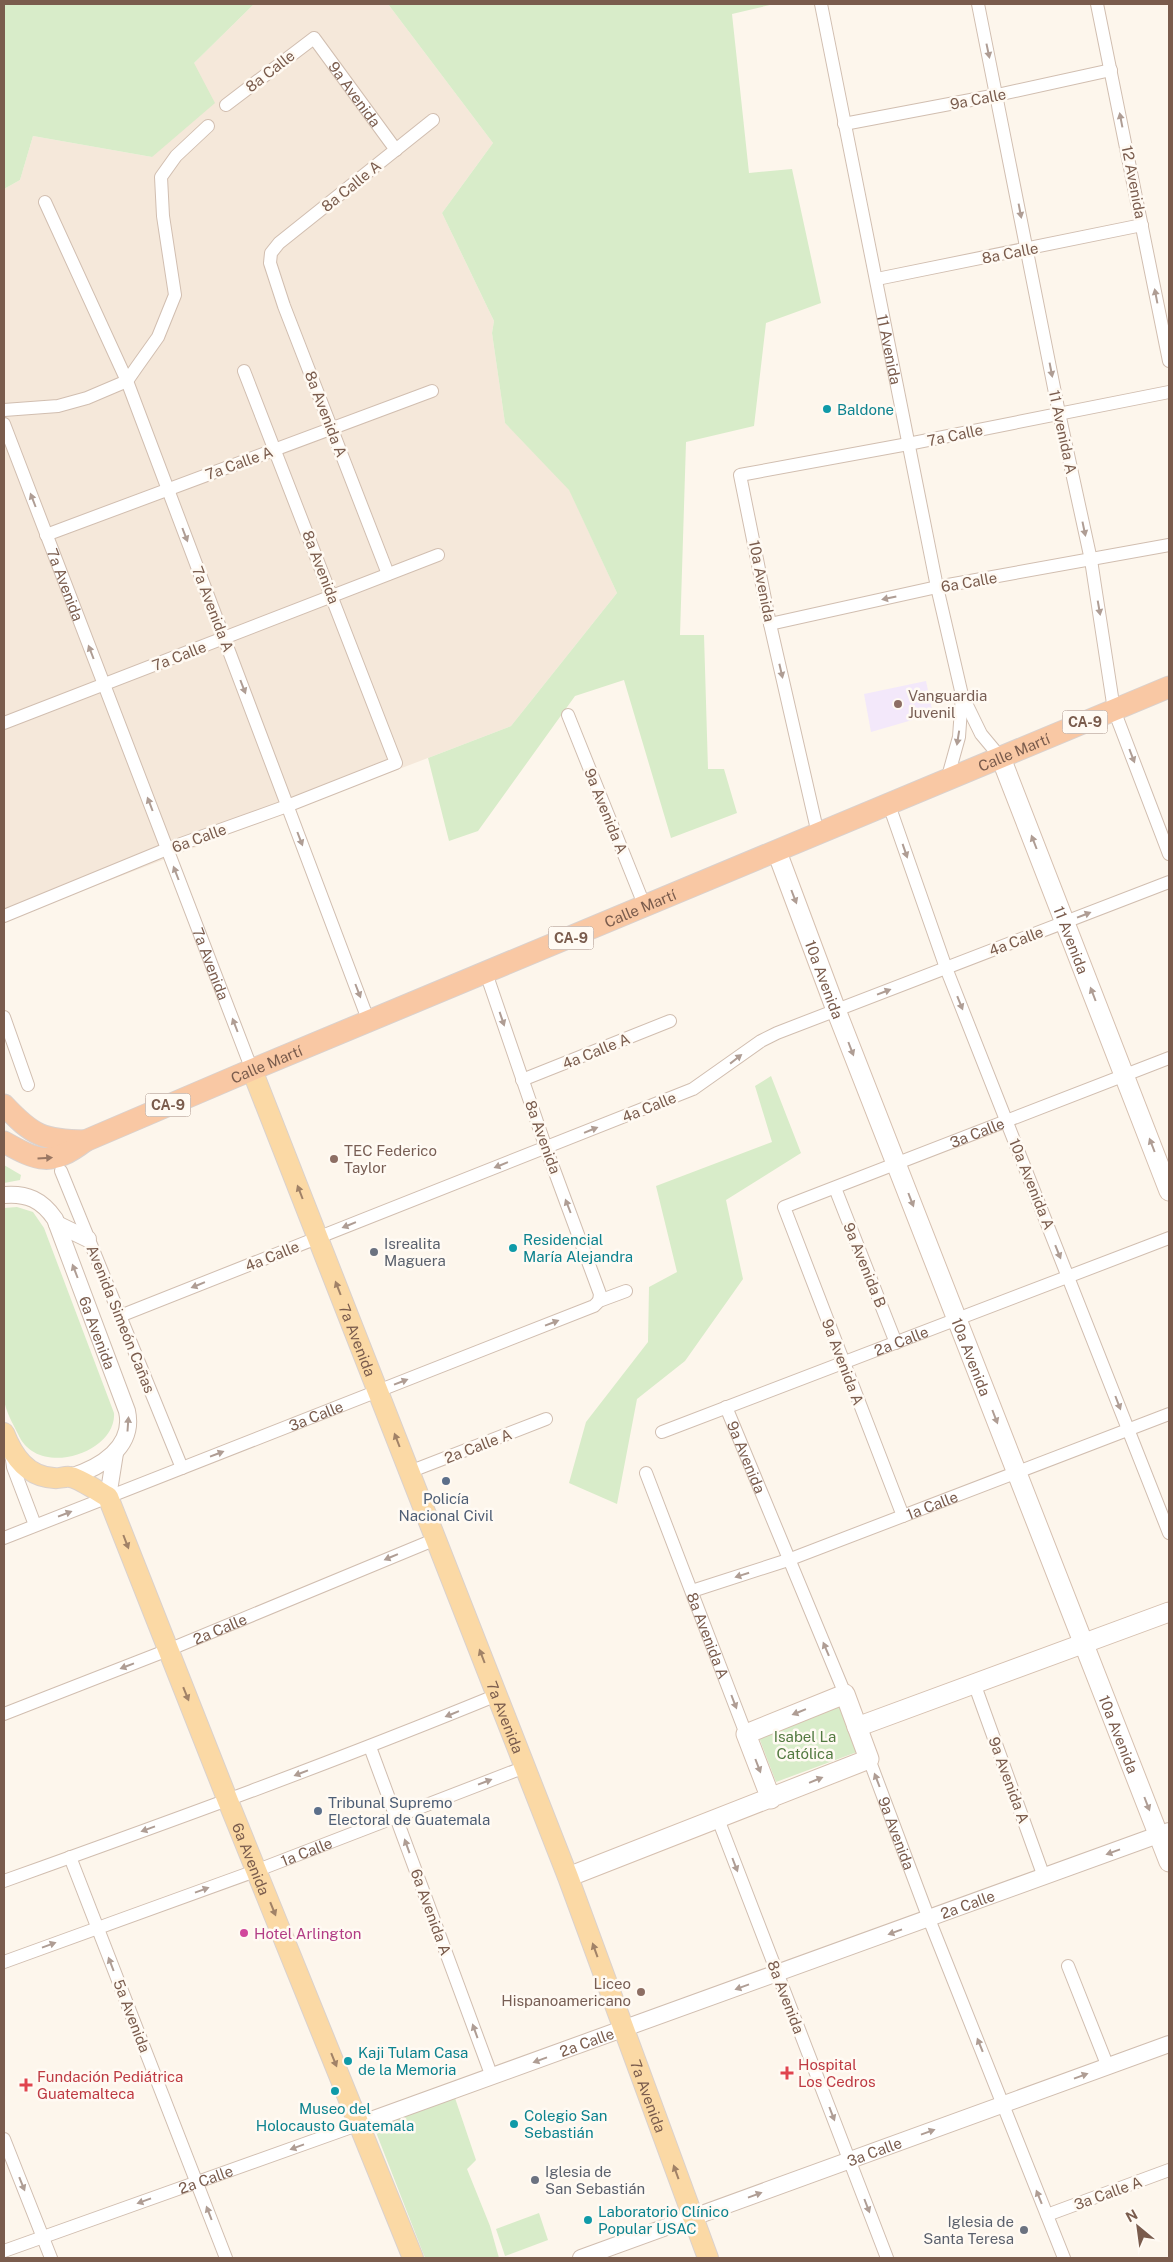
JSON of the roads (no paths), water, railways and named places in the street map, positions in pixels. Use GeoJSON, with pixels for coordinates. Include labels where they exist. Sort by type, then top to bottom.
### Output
{"type":"FeatureCollection","features":[{"type":"Feature","properties":{"kind":"highway","name":"Calle Martí"},"geometry":{"type":"LineString","coordinates":[[4,1142],[34,1158],[42,1159],[69,1153],[85,1141],[252,1070],[1169,687]]}},
{"type":"Feature","properties":{"kind":"highway","name":"Calle Martí"},"geometry":{"type":"LineString","coordinates":[[5,1111],[37,1134],[52,1139],[85,1141]]}},
{"type":"Feature","properties":{"kind":"main road","name":"11 Avenida"},"geometry":{"type":"LineString","coordinates":[[1001,758],[1169,1191]]}},
{"type":"Feature","properties":{"kind":"main road","name":"10a Avenida"},"geometry":{"type":"LineString","coordinates":[[777,852],[836,1010],[1017,1472],[1164,1833],[1169,1862]]}},
{"type":"Feature","properties":{"kind":"main road","name":"7a Avenida"},"geometry":{"type":"LineString","coordinates":[[252,1070],[568,1877],[708,2258]]}},
{"type":"Feature","properties":{"kind":"main road","name":"6a Avenida"},"geometry":{"type":"LineString","coordinates":[[7,1441],[20,1463],[35,1473],[54,1478],[70,1477],[108,1497],[228,1801],[258,1870],[413,2258]]}},
{"type":"Feature","properties":{"kind":"main road"},"geometry":{"type":"LineString","coordinates":[[857,1727],[1169,1612]]}},
{"type":"Feature","properties":{"kind":"main road"},"geometry":{"type":"LineString","coordinates":[[746,1734],[845,1694]]}},
{"type":"Feature","properties":{"kind":"main road","name":"9a Avenida"},"geometry":{"type":"LineString","coordinates":[[845,1694],[869,1759]]}},
{"type":"Feature","properties":{"kind":"main road","name":"8a Avenida A"},"geometry":{"type":"LineString","coordinates":[[746,1734],[771,1799]]}},
{"type":"Feature","properties":{"kind":"main road"},"geometry":{"type":"LineString","coordinates":[[568,1877],[869,1759]]}},
{"type":"Feature","properties":{"kind":"street","name":"11 Avenida"},"geometry":{"type":"LineString","coordinates":[[821,4],[937,588],[962,695],[981,734],[1001,758]]}},
{"type":"Feature","properties":{"kind":"street","name":"11 Avenida A"},"geometry":{"type":"LineString","coordinates":[[978,4],[1059,413],[1091,560],[1114,710],[1169,854]]}},
{"type":"Feature","properties":{"kind":"street","name":"12 Avenida"},"geometry":{"type":"LineString","coordinates":[[1097,4],[1169,361]]}},
{"type":"Feature","properties":{"kind":"street","name":"8a Calle"},"geometry":{"type":"LineString","coordinates":[[226,105],[314,38]]}},
{"type":"Feature","properties":{"kind":"street","name":"9a Avenida"},"geometry":{"type":"LineString","coordinates":[[314,38],[396,150]]}},
{"type":"Feature","properties":{"kind":"street","name":"9a Calle"},"geometry":{"type":"LineString","coordinates":[[844,124],[997,95],[1111,70]]}},
{"type":"Feature","properties":{"kind":"street","name":"8a Calle A"},"geometry":{"type":"LineString","coordinates":[[271,253],[279,243],[433,120]]}},
{"type":"Feature","properties":{"kind":"street"},"geometry":{"type":"LineString","coordinates":[[4,410],[58,406],[87,398],[126,380],[158,336],[175,295],[163,216],[161,177],[176,156],[208,126]]}},
{"type":"Feature","properties":{"kind":"street","name":"7a Avenida A"},"geometry":{"type":"LineString","coordinates":[[44,202],[126,380],[369,1022]]}},
{"type":"Feature","properties":{"kind":"street","name":"8a Calle"},"geometry":{"type":"LineString","coordinates":[[876,279],[1142,225]]}},
{"type":"Feature","properties":{"kind":"street","name":"8a Avenida A"},"geometry":{"type":"LineString","coordinates":[[271,253],[270,263],[284,306],[388,574]]}},
{"type":"Feature","properties":{"kind":"street","name":"8a Avenida"},"geometry":{"type":"LineString","coordinates":[[244,372],[396,763]]}},
{"type":"Feature","properties":{"kind":"street","name":"7a Calle A"},"geometry":{"type":"LineString","coordinates":[[46,535],[432,391]]}},
{"type":"Feature","properties":{"kind":"street","name":"7a Calle"},"geometry":{"type":"LineString","coordinates":[[740,474],[908,444],[1169,392]]}},
{"type":"Feature","properties":{"kind":"street","name":"7a Avenida"},"geometry":{"type":"LineString","coordinates":[[4,424],[252,1070]]}},
{"type":"Feature","properties":{"kind":"street","name":"10a Avenida"},"geometry":{"type":"LineString","coordinates":[[740,474],[770,624],[818,834]]}},
{"type":"Feature","properties":{"kind":"street","name":"6a Calle"},"geometry":{"type":"LineString","coordinates":[[770,624],[937,588],[1169,545]]}},
{"type":"Feature","properties":{"kind":"street","name":"7a Calle"},"geometry":{"type":"LineString","coordinates":[[4,724],[438,555]]}},
{"type":"Feature","properties":{"kind":"street","name":"11 Avenida"},"geometry":{"type":"LineString","coordinates":[[947,780],[957,744],[962,695]]}},
{"type":"Feature","properties":{"kind":"street","name":"9a Avenida A"},"geometry":{"type":"LineString","coordinates":[[568,714],[645,907]]}},
{"type":"Feature","properties":{"kind":"street","name":"6a Calle"},"geometry":{"type":"LineString","coordinates":[[4,916],[167,849],[287,806],[396,763]]}},
{"type":"Feature","properties":{"kind":"street","name":"10a Avenida A"},"geometry":{"type":"LineString","coordinates":[[889,804],[946,968],[1169,1533]]}},
{"type":"Feature","properties":{"kind":"street","name":"4a Calle"},"geometry":{"type":"LineString","coordinates":[[120,1316],[693,1089],[761,1041],[836,1010],[1169,882]]}},
{"type":"Feature","properties":{"kind":"street","name":"8a Avenida"},"geometry":{"type":"LineString","coordinates":[[486,973],[546,1148],[600,1294],[599,1301]]}},
{"type":"Feature","properties":{"kind":"street"},"geometry":{"type":"LineString","coordinates":[[4,1018],[28,1085]]}},
{"type":"Feature","properties":{"kind":"street","name":"4a Calle A"},"geometry":{"type":"LineString","coordinates":[[522,1080],[670,1021]]}},
{"type":"Feature","properties":{"kind":"street","name":"3a Calle"},"geometry":{"type":"LineString","coordinates":[[784,1207],[1169,1058]]}},
{"type":"Feature","properties":{"kind":"street","name":"Avenida Simeón Cañas"},"geometry":{"type":"LineString","coordinates":[[61,1171],[182,1468]]}},
{"type":"Feature","properties":{"kind":"street","name":"9a Avenida B"},"geometry":{"type":"LineString","coordinates":[[835,1188],[896,1343]]}},
{"type":"Feature","properties":{"kind":"street","name":"6a Avenida"},"geometry":{"type":"LineString","coordinates":[[4,1196],[24,1196],[37,1200],[47,1208],[57,1224],[128,1410],[129,1428],[124,1441],[115,1453],[96,1466],[70,1477]]}},
{"type":"Feature","properties":{"kind":"street","name":"9a Avenida A"},"geometry":{"type":"LineString","coordinates":[[784,1207],[903,1516]]}},
{"type":"Feature","properties":{"kind":"street"},"geometry":{"type":"LineString","coordinates":[[57,1224],[88,1239]]}},
{"type":"Feature","properties":{"kind":"street","name":"2a Calle"},"geometry":{"type":"LineString","coordinates":[[662,1432],[1169,1238]]}},
{"type":"Feature","properties":{"kind":"street","name":"3a Calle"},"geometry":{"type":"LineString","coordinates":[[4,1538],[594,1306],[599,1301],[626,1291]]}},
{"type":"Feature","properties":{"kind":"street","name":"9a Avenida"},"geometry":{"type":"LineString","coordinates":[[726,1407],[845,1694]]}},
{"type":"Feature","properties":{"kind":"street","name":"1a Calle"},"geometry":{"type":"LineString","coordinates":[[692,1591],[788,1560],[1169,1414]]}},
{"type":"Feature","properties":{"kind":"street","name":"2a Calle A"},"geometry":{"type":"LineString","coordinates":[[409,1472],[546,1419]]}},
{"type":"Feature","properties":{"kind":"street"},"geometry":{"type":"LineString","coordinates":[[7,1441],[13,1468],[35,1526]]}},
{"type":"Feature","properties":{"kind":"street"},"geometry":{"type":"LineString","coordinates":[[108,1497],[115,1453]]}},
{"type":"Feature","properties":{"kind":"street","name":"8a Avenida A"},"geometry":{"type":"LineString","coordinates":[[646,1473],[746,1734]]}},
{"type":"Feature","properties":{"kind":"street","name":"2a Calle"},"geometry":{"type":"LineString","coordinates":[[4,1714],[168,1650],[436,1539]]}},
{"type":"Feature","properties":{"kind":"street","name":"9a Avenida A"},"geometry":{"type":"LineString","coordinates":[[974,1683],[1044,1876]]}},
{"type":"Feature","properties":{"kind":"street"},"geometry":{"type":"LineString","coordinates":[[4,1881],[228,1801],[370,1747],[497,1695]]}},
{"type":"Feature","properties":{"kind":"street","name":"6a Avenida A"},"geometry":{"type":"LineString","coordinates":[[370,1747],[492,2077]]}},
{"type":"Feature","properties":{"kind":"street","name":"9a Avenida"},"geometry":{"type":"LineString","coordinates":[[869,1759],[1064,2258]]}},
{"type":"Feature","properties":{"kind":"street","name":"1a Calle"},"geometry":{"type":"LineString","coordinates":[[4,1962],[258,1870],[525,1767]]}},
{"type":"Feature","properties":{"kind":"street","name":"8a Avenida"},"geometry":{"type":"LineString","coordinates":[[718,1819],[887,2258]]}},
{"type":"Feature","properties":{"kind":"street","name":"2a Calle"},"geometry":{"type":"LineString","coordinates":[[4,2251],[492,2077],[1164,1833]]}},
{"type":"Feature","properties":{"kind":"street","name":"5a Avenida"},"geometry":{"type":"LineString","coordinates":[[70,1857],[226,2258]]}},
{"type":"Feature","properties":{"kind":"street"},"geometry":{"type":"LineString","coordinates":[[1068,1966],[1108,2067]]}},
{"type":"Feature","properties":{"kind":"street","name":"3a Calle"},"geometry":{"type":"LineString","coordinates":[[581,2258],[1169,2044]]}},
{"type":"Feature","properties":{"kind":"street"},"geometry":{"type":"LineString","coordinates":[[4,2139],[51,2258]]}},
{"type":"Feature","properties":{"kind":"street","name":"3a Calle A"},"geometry":{"type":"LineString","coordinates":[[1047,2215],[1169,2170]]}},
{"type":"Feature","properties":{"kind":"place","name":"Baldone"},"geometry":{"type":"Point","coordinates":[827,409]}},
{"type":"Feature","properties":{"kind":"place","name":"Vanguardia Juvenil"},"geometry":{"type":"Point","coordinates":[898,704]}},
{"type":"Feature","properties":{"kind":"place","name":"TEC Federico Taylor"},"geometry":{"type":"Point","coordinates":[334,1159]}},
{"type":"Feature","properties":{"kind":"place","name":"Residencial María Alejandra"},"geometry":{"type":"Point","coordinates":[513,1248]}},
{"type":"Feature","properties":{"kind":"place","name":"Isrealita Maguera"},"geometry":{"type":"Point","coordinates":[374,1252]}},
{"type":"Feature","properties":{"kind":"place","name":"Policía Nacional Civil"},"geometry":{"type":"Point","coordinates":[446,1481]}},
{"type":"Feature","properties":{"kind":"place","name":"Tribunal Supremo Electoral de Guatemala"},"geometry":{"type":"Point","coordinates":[318,1811]}},
{"type":"Feature","properties":{"kind":"place","name":"Hotel Arlington"},"geometry":{"type":"Point","coordinates":[244,1933]}},
{"type":"Feature","properties":{"kind":"place","name":"Liceo Hispanoamericano"},"geometry":{"type":"Point","coordinates":[641,1992]}},
{"type":"Feature","properties":{"kind":"place","name":"Kaji Tulam Casa de la Memoria"},"geometry":{"type":"Point","coordinates":[348,2061]}},
{"type":"Feature","properties":{"kind":"place","name":"Hospital Los Cedros"},"geometry":{"type":"Point","coordinates":[787,2073]}},
{"type":"Feature","properties":{"kind":"place","name":"Fundación Pediátrica Guatemalteca"},"geometry":{"type":"Point","coordinates":[26,2085]}},
{"type":"Feature","properties":{"kind":"place","name":"Museo del Holocausto Guatemala"},"geometry":{"type":"Point","coordinates":[335,2091]}},
{"type":"Feature","properties":{"kind":"place","name":"Colegio San Sebastián"},"geometry":{"type":"Point","coordinates":[514,2124]}},
{"type":"Feature","properties":{"kind":"place","name":"Iglesia de San Sebastián"},"geometry":{"type":"Point","coordinates":[535,2180]}},
{"type":"Feature","properties":{"kind":"place","name":"Laboratorio Clínico Popular USAC"},"geometry":{"type":"Point","coordinates":[588,2220]}},
{"type":"Feature","properties":{"kind":"place","name":"Iglesia de Santa Teresa"},"geometry":{"type":"Point","coordinates":[1024,2230]}},
{"type":"Feature","properties":{"kind":"park label","name":"Isabel La Católica"},"geometry":{"type":"Point","coordinates":[805,1744]}}]}
